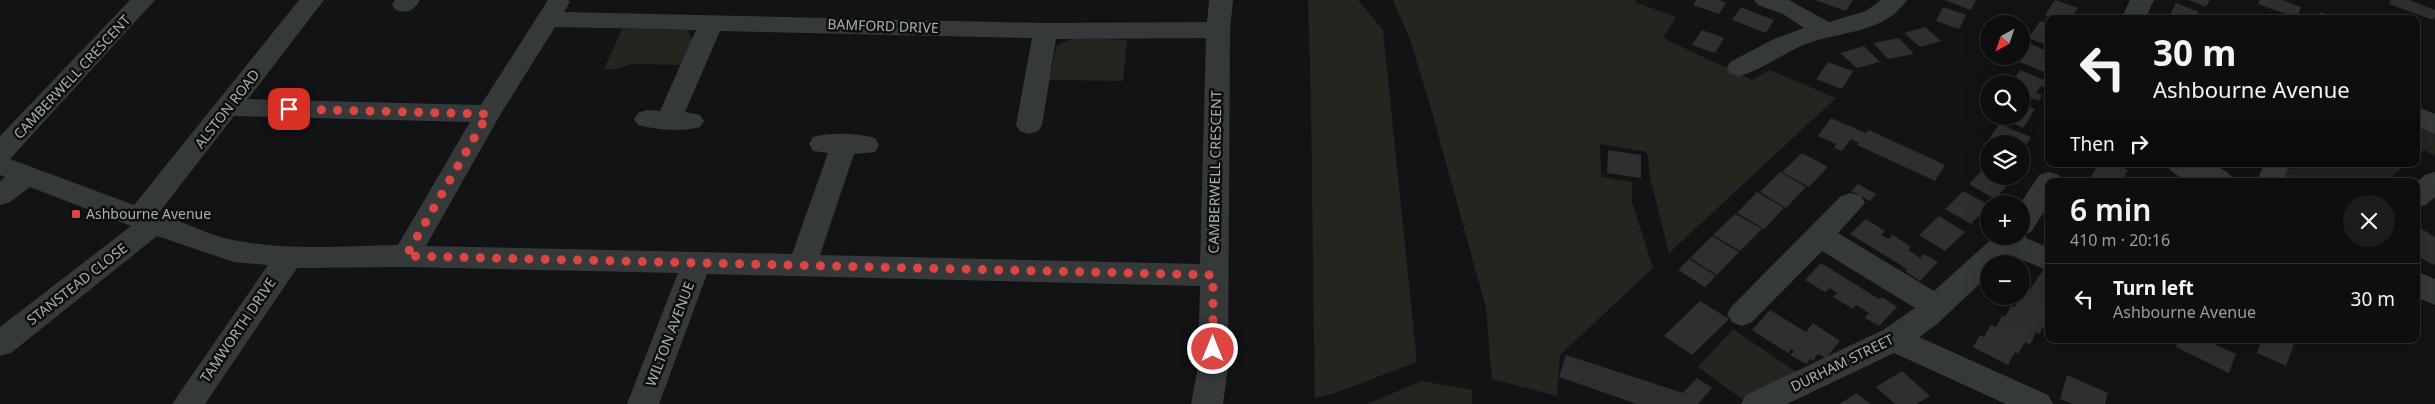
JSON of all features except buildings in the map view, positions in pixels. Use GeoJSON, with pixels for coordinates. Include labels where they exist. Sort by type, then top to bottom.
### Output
{"type":"FeatureCollection","features":[{"type":"Feature","properties":{"kind":"street","name":"CAMBERWELL CRESCENT"},"geometry":{"type":"LineString","coordinates":[[0,153],[143,0]]}},
{"type":"Feature","properties":{"kind":"street","name":"ALSTON ROAD"},"geometry":{"type":"LineString","coordinates":[[147,220],[229,107],[312,0]]}},
{"type":"Feature","properties":{"kind":"street"},"geometry":{"type":"LineString","coordinates":[[758,22],[768,0]]}},
{"type":"Feature","properties":{"kind":"street","name":"CAMBERWELL CRESCENT"},"geometry":{"type":"LineString","coordinates":[[1207,404],[1213,367],[1218,30],[1221,0]]}},
{"type":"Feature","properties":{"kind":"street"},"geometry":{"type":"LineString","coordinates":[[1766,0],[1791,9],[1825,30]]}},
{"type":"Feature","properties":{"kind":"street"},"geometry":{"type":"LineString","coordinates":[[1739,68],[1784,44],[1873,17],[1888,8],[1894,0]]}},
{"type":"Feature","properties":{"kind":"street"},"geometry":{"type":"LineString","coordinates":[[2135,15],[2142,0]]}},
{"type":"Feature","properties":{"kind":"street"},"geometry":{"type":"LineString","coordinates":[[406,256],[488,114],[554,9]]}},
{"type":"Feature","properties":{"kind":"street","name":"BAMFORD DRIVE"},"geometry":{"type":"LineString","coordinates":[[554,9],[712,22],[1044,31],[1218,30]]}},
{"type":"Feature","properties":{"kind":"street"},"geometry":{"type":"LineString","coordinates":[[669,120],[712,22]]}},
{"type":"Feature","properties":{"kind":"street"},"geometry":{"type":"LineString","coordinates":[[1030,125],[1044,31]]}},
{"type":"Feature","properties":{"kind":"street"},"geometry":{"type":"LineString","coordinates":[[229,107],[488,114]]}},
{"type":"Feature","properties":{"kind":"street"},"geometry":{"type":"LineString","coordinates":[[2420,117],[2435,125]]}},
{"type":"Feature","properties":{"kind":"street"},"geometry":{"type":"LineString","coordinates":[[802,265],[844,145]]}},
{"type":"Feature","properties":{"kind":"street"},"geometry":{"type":"LineString","coordinates":[[0,164],[193,238],[234,251],[289,257],[406,256],[1213,275]]}},
{"type":"Feature","properties":{"kind":"street","name":"DURHAM STREET"},"geometry":{"type":"LineString","coordinates":[[2051,178],[2057,167]]}},
{"type":"Feature","properties":{"kind":"street"},"geometry":{"type":"LineString","coordinates":[[2186,167],[2214,178]]}},
{"type":"Feature","properties":{"kind":"street"},"geometry":{"type":"LineString","coordinates":[[0,195],[27,175]]}},
{"type":"Feature","properties":{"kind":"street"},"geometry":{"type":"LineString","coordinates":[[2420,195],[2435,182]]}},
{"type":"Feature","properties":{"kind":"street","name":"DURHAM STREET"},"geometry":{"type":"LineString","coordinates":[[2030,217],[2045,189]]}},
{"type":"Feature","properties":{"kind":"street"},"geometry":{"type":"LineString","coordinates":[[1742,314],[1851,203]]}},
{"type":"Feature","properties":{"kind":"street","name":"STANSTEAD CLOSE"},"geometry":{"type":"LineString","coordinates":[[0,344],[147,220]]}},
{"type":"Feature","properties":{"kind":"street"},"geometry":{"type":"LineString","coordinates":[[2030,236],[2045,255]]}},
{"type":"Feature","properties":{"kind":"street"},"geometry":{"type":"LineString","coordinates":[[1815,241],[1931,311]]}},
{"type":"Feature","properties":{"kind":"street","name":"DURHAM STREET"},"geometry":{"type":"LineString","coordinates":[[1756,404],[1894,339],[1931,311],[2005,245]]}},
{"type":"Feature","properties":{"kind":"street","name":"TAMWORTH DRIVE"},"geometry":{"type":"LineString","coordinates":[[188,404],[289,257]]}},
{"type":"Feature","properties":{"kind":"street","name":"WILTON AVENUE"},"geometry":{"type":"LineString","coordinates":[[643,404],[696,264]]}},
{"type":"Feature","properties":{"kind":"street"},"geometry":{"type":"LineString","coordinates":[[2420,285],[2435,294]]}},
{"type":"Feature","properties":{"kind":"street"},"geometry":{"type":"LineString","coordinates":[[1894,339],[2036,404]]}},
{"type":"Feature","properties":{"kind":"shaded area"},"geometry":{"type":"Polygon","coordinates":[[[1308,0],[1358,0],[1383,30],[1417,362],[1335,393],[1315,398],[1311,100],[1308,0]]]}},
{"type":"Feature","properties":{"kind":"shaded area"},"geometry":{"type":"Polygon","coordinates":[[[1393,0],[1636,0],[1635,2],[1676,17],[1663,38],[1752,80],[1770,70],[1836,98],[1669,253],[1651,181],[1647,152],[1600,144],[1601,177],[1632,182],[1632,202],[1653,268],[1560,355],[1557,396],[1492,379],[1486,308],[1430,105],[1410,39],[1393,0]]]}},
{"type":"Feature","properties":{"kind":"shaded area"},"geometry":{"type":"Polygon","coordinates":[[[622,29],[687,30],[693,40],[682,65],[632,64],[617,69],[604,69],[622,29]]]}},
{"type":"Feature","properties":{"kind":"shaded area"},"geometry":{"type":"Polygon","coordinates":[[[1074,38],[1127,40],[1123,81],[1049,80],[1057,45],[1074,38]]]}},
{"type":"Feature","properties":{"kind":"shaded area"},"geometry":{"type":"Polygon","coordinates":[[[2420,124],[2435,132],[2435,156],[2424,150],[2420,153],[2420,124]]]}},
{"type":"Feature","properties":{"kind":"shaded area"},"geometry":{"type":"Polygon","coordinates":[[[2403,167],[2390,178],[2284,178],[2288,169],[2403,167]]]}},
{"type":"Feature","properties":{"kind":"shaded area"},"geometry":{"type":"Polygon","coordinates":[[[1733,329],[1808,380],[1749,404],[1698,367],[1733,329]]]}},
{"type":"Feature","properties":{"kind":"shaded area"},"geometry":{"type":"Polygon","coordinates":[[[1422,381],[1472,390],[1472,404],[1367,404],[1422,381]]]}},
{"type":"Feature","properties":{"kind":"place","name":"Ashbourne Avenue"},"geometry":{"type":"Point","coordinates":[76,214]}},
{"type":"Feature","properties":{"kind":"route"},"geometry":{"type":"LineString","coordinates":[[289,109],[488,114],[406,256],[1213,275],[1213,349]]}}]}
